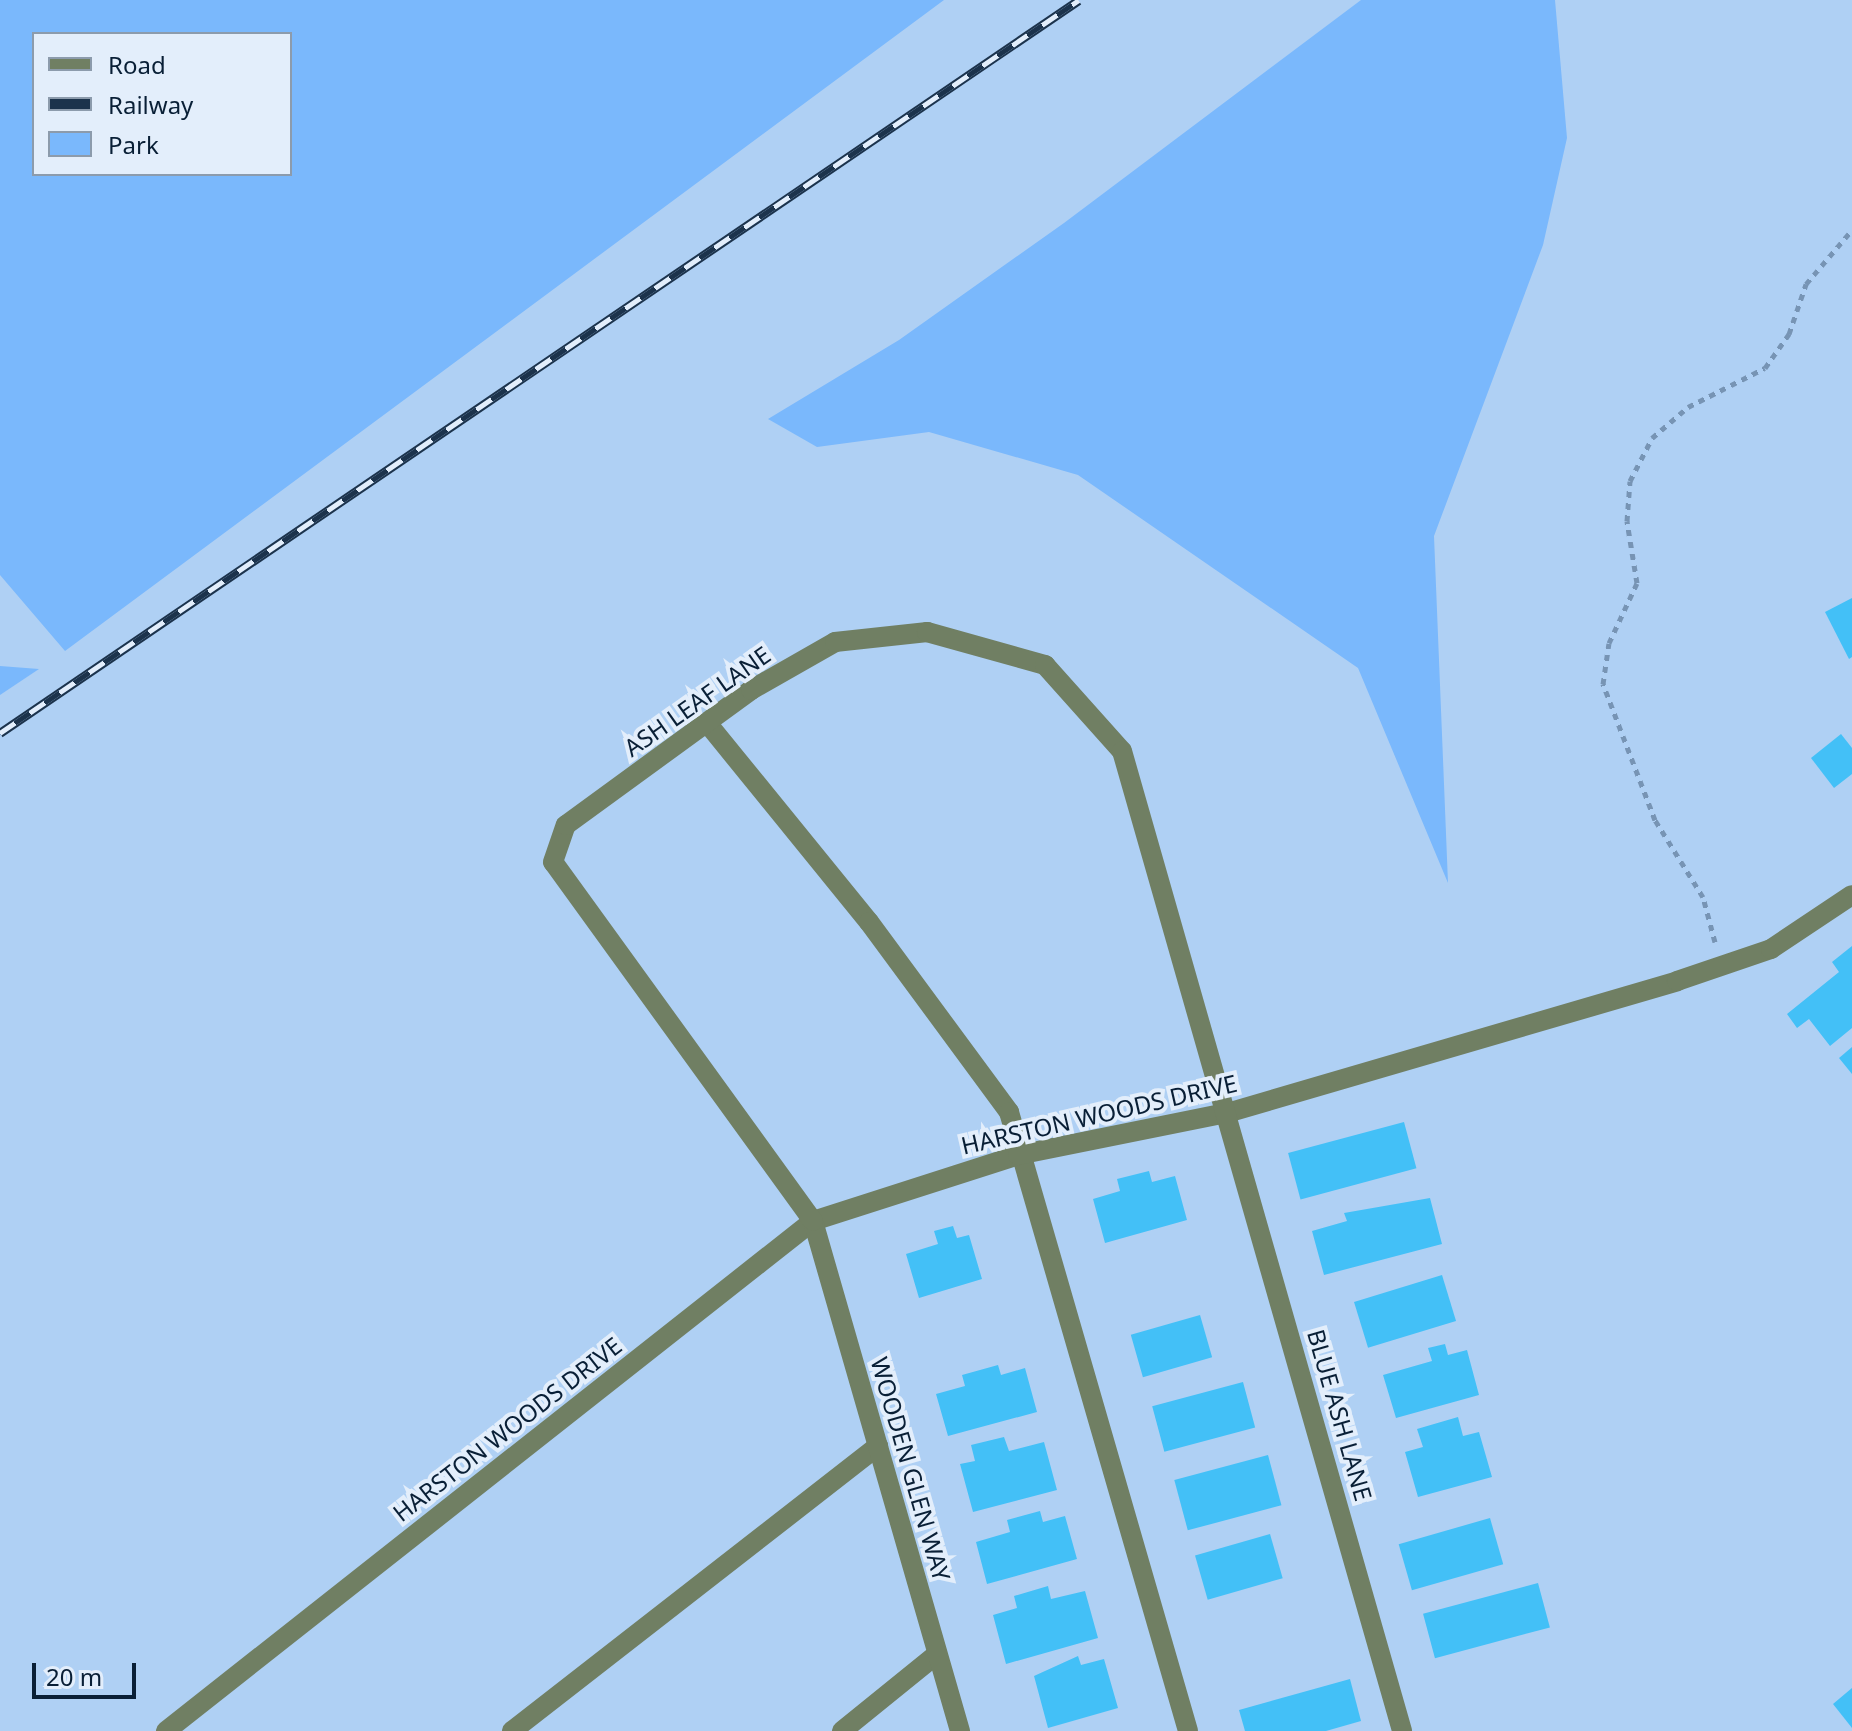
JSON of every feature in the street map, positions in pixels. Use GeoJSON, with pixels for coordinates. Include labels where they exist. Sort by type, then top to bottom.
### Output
{"type":"FeatureCollection","features":[{"type":"Feature","properties":{"kind":"street","name":"ASH LEAF LANE"},"geometry":{"type":"LineString","coordinates":[[813,1221],[553,862],[566,825],[751,690],[835,642],[927,632],[1045,665],[1122,751],[1227,1113]]}},
{"type":"Feature","properties":{"kind":"street"},"geometry":{"type":"LineString","coordinates":[[708,724],[869,922],[1009,1112],[1018,1155],[1188,1731]]}},
{"type":"Feature","properties":{"kind":"street","name":"HARSTON WOODS DRIVE"},"geometry":{"type":"LineString","coordinates":[[166,1731],[813,1221],[1018,1155],[1227,1113],[1721,966],[1771,949],[1852,895]]}},
{"type":"Feature","properties":{"kind":"street","name":"BLUE ASH LANE"},"geometry":{"type":"LineString","coordinates":[[1227,1113],[1402,1731]]}},
{"type":"Feature","properties":{"kind":"street","name":"WOODEN GLEN WAY"},"geometry":{"type":"LineString","coordinates":[[813,1221],[960,1731]]}},
{"type":"Feature","properties":{"kind":"street"},"geometry":{"type":"LineString","coordinates":[[512,1731],[878,1446]]}},
{"type":"Feature","properties":{"kind":"street"},"geometry":{"type":"LineString","coordinates":[[842,1731],[937,1654]]}},
{"type":"Feature","properties":{"kind":"path"},"geometry":{"type":"LineString","coordinates":[[1721,966],[1703,897],[1655,820],[1603,684],[1609,643],[1637,583],[1627,521],[1630,481],[1652,438],[1688,407],[1765,368],[1789,334],[1806,284],[1852,230]]}},
{"type":"Feature","properties":{"kind":"green space"},"geometry":{"type":"Polygon","coordinates":[[[0,0],[944,0],[65,651],[0,575],[0,0]]]}},
{"type":"Feature","properties":{"kind":"green space"},"geometry":{"type":"Polygon","coordinates":[[[1361,0],[1555,0],[1567,138],[1543,245],[1434,536],[1448,883],[1358,668],[1078,475],[929,432],[817,447],[768,419],[899,340],[1064,223],[1361,0]]]}},
{"type":"Feature","properties":{"kind":"green space"},"geometry":{"type":"Polygon","coordinates":[[[0,666],[39,669],[0,695],[0,666]]]}},
{"type":"Feature","properties":{"kind":"building"},"geometry":{"type":"Polygon","coordinates":[[[1852,598],[1852,657],[1849,659],[1825,612],[1852,598]]]}},
{"type":"Feature","properties":{"kind":"building"},"geometry":{"type":"Polygon","coordinates":[[[1841,734],[1852,748],[1852,774],[1834,788],[1811,758],[1841,734]]]}},
{"type":"Feature","properties":{"kind":"building"},"geometry":{"type":"Polygon","coordinates":[[[1852,946],[1852,1028],[1830,1046],[1809,1019],[1797,1028],[1787,1014],[1839,972],[1832,962],[1852,946]]]}},
{"type":"Feature","properties":{"kind":"building"},"geometry":{"type":"Polygon","coordinates":[[[1852,1047],[1852,1074],[1839,1058],[1852,1047]]]}},
{"type":"Feature","properties":{"kind":"building"},"geometry":{"type":"Polygon","coordinates":[[[1404,1122],[1416,1168],[1301,1199],[1288,1153],[1404,1122]]]}},
{"type":"Feature","properties":{"kind":"building"},"geometry":{"type":"Polygon","coordinates":[[[1149,1171],[1152,1182],[1175,1176],[1187,1220],[1105,1243],[1093,1199],[1120,1191],[1117,1179],[1149,1171]]]}},
{"type":"Feature","properties":{"kind":"building"},"geometry":{"type":"Polygon","coordinates":[[[1430,1198],[1442,1244],[1324,1275],[1312,1231],[1347,1221],[1344,1213],[1430,1198]]]}},
{"type":"Feature","properties":{"kind":"building"},"geometry":{"type":"Polygon","coordinates":[[[953,1226],[957,1238],[969,1235],[982,1279],[919,1298],[906,1254],[938,1244],[934,1231],[953,1226]]]}},
{"type":"Feature","properties":{"kind":"building"},"geometry":{"type":"Polygon","coordinates":[[[1442,1275],[1456,1321],[1368,1348],[1354,1302],[1442,1275]]]}},
{"type":"Feature","properties":{"kind":"building"},"geometry":{"type":"Polygon","coordinates":[[[1200,1315],[1212,1357],[1143,1377],[1131,1335],[1200,1315]]]}},
{"type":"Feature","properties":{"kind":"building"},"geometry":{"type":"Polygon","coordinates":[[[1445,1344],[1448,1355],[1467,1350],[1479,1395],[1396,1418],[1383,1375],[1432,1361],[1428,1348],[1445,1344]]]}},
{"type":"Feature","properties":{"kind":"building"},"geometry":{"type":"Polygon","coordinates":[[[998,1365],[1001,1375],[1025,1368],[1037,1412],[948,1436],[936,1394],[965,1386],[962,1375],[998,1365]]]}},
{"type":"Feature","properties":{"kind":"building"},"geometry":{"type":"Polygon","coordinates":[[[1243,1382],[1255,1427],[1164,1452],[1152,1406],[1243,1382]]]}},
{"type":"Feature","properties":{"kind":"building"},"geometry":{"type":"Polygon","coordinates":[[[1458,1417],[1463,1436],[1479,1432],[1492,1477],[1418,1497],[1405,1452],[1423,1447],[1417,1429],[1458,1417]]]}},
{"type":"Feature","properties":{"kind":"building"},"geometry":{"type":"Polygon","coordinates":[[[1004,1437],[1009,1451],[1044,1442],[1057,1490],[973,1512],[960,1464],[975,1461],[971,1445],[1004,1437]]]}},
{"type":"Feature","properties":{"kind":"building"},"geometry":{"type":"Polygon","coordinates":[[[1268,1455],[1281,1505],[1188,1530],[1174,1480],[1268,1455]]]}},
{"type":"Feature","properties":{"kind":"building"},"geometry":{"type":"Polygon","coordinates":[[[1040,1511],[1043,1522],[1065,1516],[1077,1559],[987,1584],[976,1542],[1010,1532],[1007,1520],[1040,1511]]]}},
{"type":"Feature","properties":{"kind":"building"},"geometry":{"type":"Polygon","coordinates":[[[1490,1518],[1503,1564],[1412,1590],[1399,1544],[1490,1518]]]}},
{"type":"Feature","properties":{"kind":"building"},"geometry":{"type":"Polygon","coordinates":[[[1270,1534],[1283,1578],[1208,1600],[1195,1555],[1270,1534]]]}},
{"type":"Feature","properties":{"kind":"building"},"geometry":{"type":"Polygon","coordinates":[[[1538,1583],[1550,1627],[1435,1658],[1423,1614],[1538,1583]]]}},
{"type":"Feature","properties":{"kind":"building"},"geometry":{"type":"Polygon","coordinates":[[[1048,1586],[1051,1599],[1085,1591],[1098,1638],[1006,1664],[993,1615],[1017,1608],[1014,1596],[1048,1586]]]}},
{"type":"Feature","properties":{"kind":"building"},"geometry":{"type":"Polygon","coordinates":[[[1078,1656],[1081,1665],[1104,1659],[1118,1708],[1048,1728],[1034,1676],[1078,1656]]]}},
{"type":"Feature","properties":{"kind":"building"},"geometry":{"type":"Polygon","coordinates":[[[1350,1679],[1361,1721],[1326,1731],[1245,1731],[1239,1710],[1350,1679]]]}},
{"type":"Feature","properties":{"kind":"building"},"geometry":{"type":"Polygon","coordinates":[[[1852,1688],[1852,1728],[1833,1704],[1852,1688]]]}},
{"type":"Feature","properties":{"kind":"railway"},"geometry":{"type":"LineString","coordinates":[[0,733],[1079,0]]}}]}
